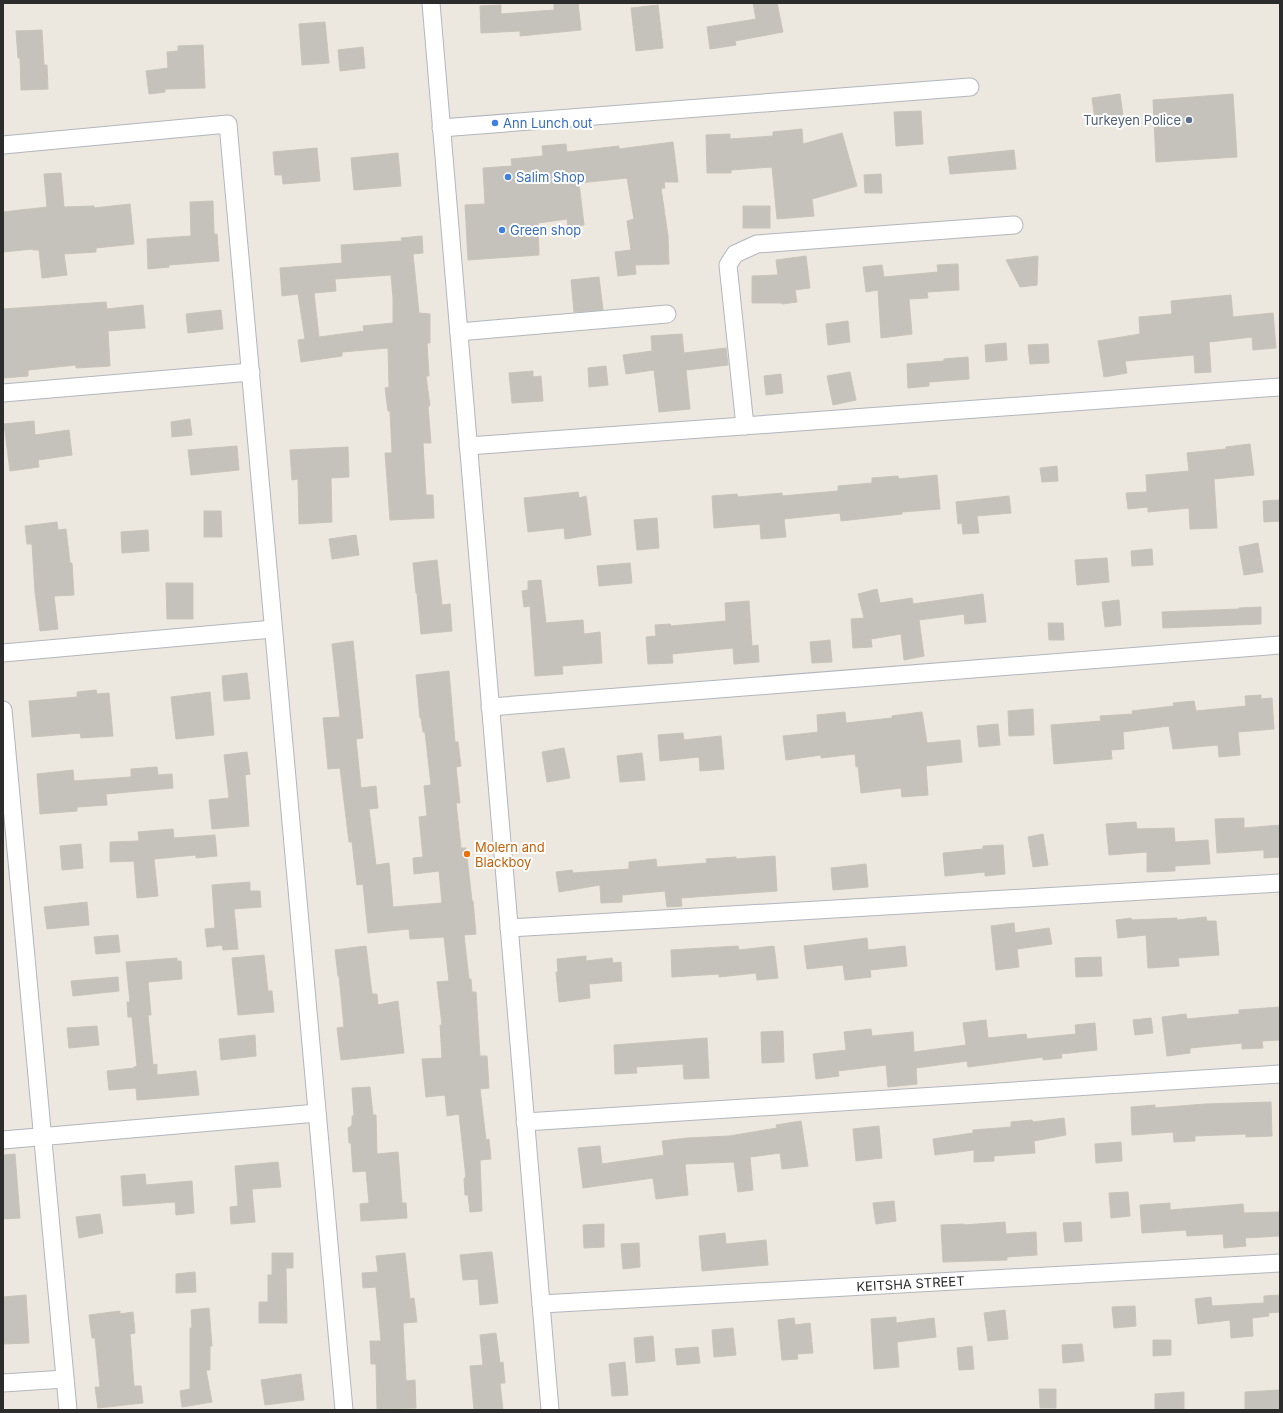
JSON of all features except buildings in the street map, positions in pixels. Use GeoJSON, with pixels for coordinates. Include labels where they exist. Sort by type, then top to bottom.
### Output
{"type":"FeatureCollection","features":[{"type":"Feature","properties":{"kind":"street"},"geometry":{"type":"LineString","coordinates":[[431,3],[550,1410]]}},
{"type":"Feature","properties":{"kind":"street"},"geometry":{"type":"LineString","coordinates":[[441,128],[970,86]]}},
{"type":"Feature","properties":{"kind":"street"},"geometry":{"type":"LineString","coordinates":[[3,145],[228,124],[344,1410]]}},
{"type":"Feature","properties":{"kind":"street"},"geometry":{"type":"LineString","coordinates":[[744,426],[728,265],[735,254],[757,244],[1014,225]]}},
{"type":"Feature","properties":{"kind":"street"},"geometry":{"type":"LineString","coordinates":[[458,332],[667,314]]}},
{"type":"Feature","properties":{"kind":"street"},"geometry":{"type":"LineString","coordinates":[[3,393],[251,372]]}},
{"type":"Feature","properties":{"kind":"street"},"geometry":{"type":"LineString","coordinates":[[468,446],[1280,387]]}},
{"type":"Feature","properties":{"kind":"street"},"geometry":{"type":"LineString","coordinates":[[3,653],[274,629]]}},
{"type":"Feature","properties":{"kind":"street"},"geometry":{"type":"LineString","coordinates":[[490,707],[1280,645]]}},
{"type":"Feature","properties":{"kind":"street"},"geometry":{"type":"LineString","coordinates":[[3,710],[68,1410]]}},
{"type":"Feature","properties":{"kind":"street"},"geometry":{"type":"LineString","coordinates":[[509,928],[1280,883]]}},
{"type":"Feature","properties":{"kind":"street"},"geometry":{"type":"LineString","coordinates":[[525,1122],[1280,1074]]}},
{"type":"Feature","properties":{"kind":"street"},"geometry":{"type":"LineString","coordinates":[[3,1140],[317,1113]]}},
{"type":"Feature","properties":{"kind":"street","name":"KEITSHA STREET"},"geometry":{"type":"LineString","coordinates":[[541,1304],[1280,1263]]}},
{"type":"Feature","properties":{"kind":"street"},"geometry":{"type":"LineString","coordinates":[[3,1383],[65,1379]]}},
{"type":"Feature","properties":{"kind":"place","name":"Turkeyen Police"},"geometry":{"type":"Point","coordinates":[1189,120]}},
{"type":"Feature","properties":{"kind":"place","name":"Ann Lunch out"},"geometry":{"type":"Point","coordinates":[495,123]}},
{"type":"Feature","properties":{"kind":"place","name":"Salim Shop"},"geometry":{"type":"Point","coordinates":[508,177]}},
{"type":"Feature","properties":{"kind":"place","name":"Green shop"},"geometry":{"type":"Point","coordinates":[502,230]}},
{"type":"Feature","properties":{"kind":"place","name":"Molern and Blackboy"},"geometry":{"type":"Point","coordinates":[467,854]}}]}
